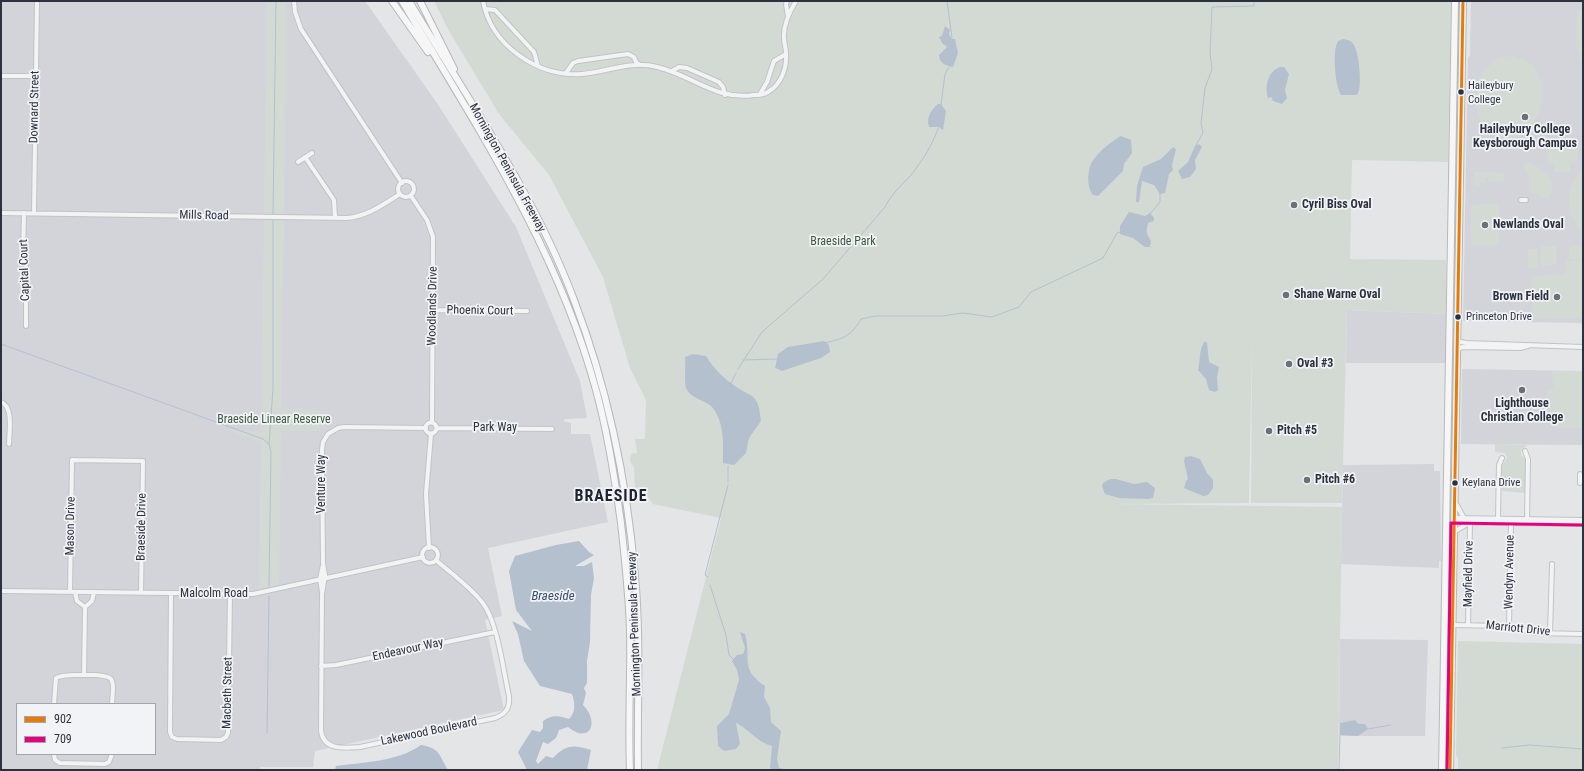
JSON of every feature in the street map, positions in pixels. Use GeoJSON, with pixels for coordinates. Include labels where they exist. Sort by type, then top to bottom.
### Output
{"type":"FeatureCollection","features":[{"type":"Feature","properties":{"kind":"highway"},"geometry":{"type":"LineString","coordinates":[[392,1],[454,88]]}},
{"type":"Feature","properties":{"kind":"highway","name":"Mornington Peninsula Freeway"},"geometry":{"type":"LineString","coordinates":[[402,1],[514,193],[556,279],[585,354],[602,414],[621,522],[627,575],[630,629],[629,770]]}},
{"type":"Feature","properties":{"kind":"highway","name":"Mornington Peninsula Freeway"},"geometry":{"type":"LineString","coordinates":[[409,1],[522,189],[574,298],[604,388],[622,480],[635,578],[638,770]]}},
{"type":"Feature","properties":{"kind":"highway"},"geometry":{"type":"LineString","coordinates":[[420,1],[460,80],[522,189]]}},
{"type":"Feature","properties":{"kind":"highway"},"geometry":{"type":"LineString","coordinates":[[1442,770],[1455,1]]}},
{"type":"Feature","properties":{"kind":"highway"},"geometry":{"type":"LineString","coordinates":[[1450,770],[1463,1]]}},
{"type":"Feature","properties":{"kind":"highway"},"geometry":{"type":"LineString","coordinates":[[1446,520],[1454,520]]}},
{"type":"Feature","properties":{"kind":"highway"},"geometry":{"type":"LineString","coordinates":[[638,753],[641,770]]}},
{"type":"Feature","properties":{"kind":"street","name":"Downard Street"},"geometry":{"type":"LineString","coordinates":[[34,213],[37,1]]}},
{"type":"Feature","properties":{"kind":"street"},"geometry":{"type":"LineString","coordinates":[[294,1],[295,12],[301,29],[402,183]]}},
{"type":"Feature","properties":{"kind":"street"},"geometry":{"type":"LineString","coordinates":[[483,1],[491,24],[515,54],[538,66],[566,73],[581,74],[614,67],[640,65],[655,66],[672,71],[725,95],[742,97],[767,93],[776,86],[782,77],[786,54],[784,38],[785,26],[796,1]]}},
{"type":"Feature","properties":{"kind":"street"},"geometry":{"type":"LineString","coordinates":[[787,1],[788,18]]}},
{"type":"Feature","properties":{"kind":"street"},"geometry":{"type":"LineString","coordinates":[[485,9],[495,10],[534,52],[538,66]]}},
{"type":"Feature","properties":{"kind":"street"},"geometry":{"type":"LineString","coordinates":[[566,73],[573,63],[578,61],[628,54],[634,57],[636,62],[640,65]]}},
{"type":"Feature","properties":{"kind":"street"},"geometry":{"type":"LineString","coordinates":[[760,94],[767,82],[774,61],[786,54]]}},
{"type":"Feature","properties":{"kind":"street"},"geometry":{"type":"LineString","coordinates":[[672,71],[679,68],[687,68],[719,82],[723,87],[725,95]]}},
{"type":"Feature","properties":{"kind":"street"},"geometry":{"type":"LineString","coordinates":[[1,76],[36,76]]}},
{"type":"Feature","properties":{"kind":"street"},"geometry":{"type":"LineString","coordinates":[[298,162],[312,152]]}},
{"type":"Feature","properties":{"kind":"street"},"geometry":{"type":"LineString","coordinates":[[305,157],[334,200],[335,217]]}},
{"type":"Feature","properties":{"kind":"street"},"geometry":{"type":"LineString","coordinates":[[409,182],[413,185],[414,189],[410,196],[406,197],[400,194],[399,187],[402,183],[409,182]]}},
{"type":"Feature","properties":{"kind":"street","name":"Mills Road"},"geometry":{"type":"LineString","coordinates":[[1,213],[358,217],[370,213],[400,194]]}},
{"type":"Feature","properties":{"kind":"street","name":"Woodlands Drive"},"geometry":{"type":"LineString","coordinates":[[410,196],[427,220],[433,237],[432,422]]}},
{"type":"Feature","properties":{"kind":"street","name":"Capital Court"},"geometry":{"type":"LineString","coordinates":[[24,213],[23,254],[26,267],[26,326]]}},
{"type":"Feature","properties":{"kind":"street","name":"Phoenix Court"},"geometry":{"type":"LineString","coordinates":[[433,310],[527,311]]}},
{"type":"Feature","properties":{"kind":"street"},"geometry":{"type":"LineString","coordinates":[[1457,341],[1466,343],[1521,344],[1528,346],[1583,347]]}},
{"type":"Feature","properties":{"kind":"street"},"geometry":{"type":"LineString","coordinates":[[1457,350],[1462,348],[1520,348],[1528,346]]}},
{"type":"Feature","properties":{"kind":"street"},"geometry":{"type":"LineString","coordinates":[[1,402],[6,405],[9,411],[8,444]]}},
{"type":"Feature","properties":{"kind":"street"},"geometry":{"type":"LineString","coordinates":[[432,422],[435,423],[437,428],[436,431],[431,434],[426,428],[428,423],[432,422]]}},
{"type":"Feature","properties":{"kind":"street","name":"Venture Way"},"geometry":{"type":"LineString","coordinates":[[323,578],[322,450],[325,438],[332,431],[344,427],[426,428]]}},
{"type":"Feature","properties":{"kind":"street","name":"Park Way"},"geometry":{"type":"LineString","coordinates":[[437,428],[552,429]]}},
{"type":"Feature","properties":{"kind":"street"},"geometry":{"type":"LineString","coordinates":[[429,548],[426,494],[431,434]]}},
{"type":"Feature","properties":{"kind":"street"},"geometry":{"type":"LineString","coordinates":[[1526,451],[1528,459],[1527,521]]}},
{"type":"Feature","properties":{"kind":"street"},"geometry":{"type":"LineString","coordinates":[[1498,518],[1499,465],[1502,458]]}},
{"type":"Feature","properties":{"kind":"street","name":"Mason Drive"},"geometry":{"type":"LineString","coordinates":[[72,592],[72,460],[143,461]]}},
{"type":"Feature","properties":{"kind":"street","name":"Braeside Drive"},"geometry":{"type":"LineString","coordinates":[[141,593],[143,461]]}},
{"type":"Feature","properties":{"kind":"street"},"geometry":{"type":"LineString","coordinates":[[1454,500],[1464,518]]}},
{"type":"Feature","properties":{"kind":"street"},"geometry":{"type":"LineString","coordinates":[[1454,520],[1464,518],[1498,518],[1511,521]]}},
{"type":"Feature","properties":{"kind":"street"},"geometry":{"type":"LineString","coordinates":[[1454,520],[1470,522],[1583,520]]}},
{"type":"Feature","properties":{"kind":"street","name":"Wendyn Avenue"},"geometry":{"type":"LineString","coordinates":[[1509,626],[1511,521]]}},
{"type":"Feature","properties":{"kind":"street"},"geometry":{"type":"LineString","coordinates":[[1527,521],[1583,524]]}},
{"type":"Feature","properties":{"kind":"street"},"geometry":{"type":"LineString","coordinates":[[1454,532],[1470,522]]}},
{"type":"Feature","properties":{"kind":"street","name":"Mayfield Drive"},"geometry":{"type":"LineString","coordinates":[[1468,625],[1470,522]]}},
{"type":"Feature","properties":{"kind":"street"},"geometry":{"type":"LineString","coordinates":[[429,548],[437,551],[437,561],[428,563],[423,557],[424,551],[429,548]]}},
{"type":"Feature","properties":{"kind":"street","name":"Malcolm Road"},"geometry":{"type":"LineString","coordinates":[[1,591],[230,594],[262,593],[278,588],[423,557]]}},
{"type":"Feature","properties":{"kind":"street","name":"Lakewood Boulevard"},"geometry":{"type":"LineString","coordinates":[[323,578],[322,738],[326,743],[332,746],[360,747],[502,715],[507,711],[509,696],[491,618],[483,603],[437,561]]}},
{"type":"Feature","properties":{"kind":"street"},"geometry":{"type":"LineString","coordinates":[[1550,634],[1552,564]]}},
{"type":"Feature","properties":{"kind":"street"},"geometry":{"type":"LineString","coordinates":[[72,592],[77,601],[84,607],[84,675]]}},
{"type":"Feature","properties":{"kind":"street"},"geometry":{"type":"LineString","coordinates":[[84,607],[92,601],[94,592]]}},
{"type":"Feature","properties":{"kind":"street","name":"Macbeth Street"},"geometry":{"type":"LineString","coordinates":[[171,593],[170,732],[172,737],[177,739],[191,740],[221,740],[226,737],[228,733],[230,594]]}},
{"type":"Feature","properties":{"kind":"street","name":"Marriott Drive"},"geometry":{"type":"LineString","coordinates":[[1452,625],[1509,626],[1536,633],[1583,634]]}},
{"type":"Feature","properties":{"kind":"street","name":"Endeavour Way"},"geometry":{"type":"LineString","coordinates":[[322,666],[336,665],[495,632]]}},
{"type":"Feature","properties":{"kind":"street"},"geometry":{"type":"LineString","coordinates":[[54,703],[56,678],[60,675],[106,676],[110,678],[112,682],[112,703]]}},
{"type":"Feature","properties":{"kind":"street"},"geometry":{"type":"LineString","coordinates":[[54,755],[56,760],[60,763],[82,764],[105,764],[110,762],[112,755]]}},
{"type":"Feature","properties":{"kind":"street"},"geometry":{"type":"LineString","coordinates":[[82,764],[82,770]]}},
{"type":"Feature","properties":{"kind":"shaded area"},"geometry":{"type":"Polygon","coordinates":[[[1,1],[365,1],[437,103],[516,227],[580,381],[587,418],[565,419],[563,421],[571,423],[571,434],[590,434],[608,522],[488,548],[502,616],[485,620],[504,710],[315,751],[313,767],[260,767],[260,770],[1,770],[1,1]]]}},
{"type":"Feature","properties":{"kind":"shaded area","name":"Haileybury College Keysborough Campus"},"geometry":{"type":"Polygon","coordinates":[[[1471,1],[1583,1],[1583,323],[1463,321],[1468,58],[1470,56],[1471,1]]]}},
{"type":"Feature","properties":{"kind":"shaded area"},"geometry":{"type":"Polygon","coordinates":[[[1347,310],[1446,314],[1445,363],[1346,363],[1347,310]]]}},
{"type":"Feature","properties":{"kind":"shaded area","name":"Lighthouse Christian College"},"geometry":{"type":"Polygon","coordinates":[[[1462,369],[1583,371],[1583,445],[1461,444],[1462,369]]]}},
{"type":"Feature","properties":{"kind":"shaded area"},"geometry":{"type":"Polygon","coordinates":[[[1434,464],[1434,471],[1440,471],[1441,561],[1439,561],[1439,568],[1341,564],[1343,465],[1434,464]]]}},
{"type":"Feature","properties":{"kind":"shaded area"},"geometry":{"type":"Polygon","coordinates":[[[1340,639],[1428,640],[1425,736],[1339,736],[1340,639]]]}},
{"type":"Feature","properties":{"kind":"green space"},"geometry":{"type":"Polygon","coordinates":[[[267,1],[286,1],[284,215],[264,214],[267,1]]]}},
{"type":"Feature","properties":{"kind":"green space","name":"Braeside Park"},"geometry":{"type":"Polygon","coordinates":[[[434,1],[1451,1],[1448,162],[1352,160],[1350,259],[1446,260],[1446,314],[1347,310],[1342,503],[1251,503],[1252,339],[1249,503],[1112,504],[1342,507],[1338,770],[657,770],[721,518],[653,504],[642,489],[635,487],[634,468],[630,461],[631,454],[637,453],[635,439],[645,439],[646,400],[630,368],[603,277],[549,175],[499,114],[449,31],[434,1]]]}},
{"type":"Feature","properties":{"kind":"green space"},"geometry":{"type":"Polygon","coordinates":[[[1577,10],[1583,10],[1583,62],[1578,51],[1577,44],[1577,10]]]}},
{"type":"Feature","properties":{"kind":"green space"},"geometry":{"type":"Polygon","coordinates":[[[1510,56],[1520,58],[1530,63],[1538,73],[1542,100],[1538,114],[1532,126],[1523,134],[1511,138],[1497,136],[1484,127],[1480,121],[1476,104],[1477,85],[1480,76],[1492,63],[1510,56]]]}},
{"type":"Feature","properties":{"kind":"green space"},"geometry":{"type":"Polygon","coordinates":[[[1547,145],[1577,146],[1577,163],[1570,164],[1570,172],[1554,172],[1554,164],[1547,163],[1547,145]]]}},
{"type":"Feature","properties":{"kind":"green space"},"geometry":{"type":"Polygon","coordinates":[[[1525,162],[1539,167],[1547,175],[1552,185],[1552,191],[1548,198],[1542,198],[1530,191],[1530,178],[1524,170],[1525,162]]]}},
{"type":"Feature","properties":{"kind":"green space"},"geometry":{"type":"Polygon","coordinates":[[[1583,170],[1583,233],[1573,219],[1569,201],[1572,184],[1583,170]]]}},
{"type":"Feature","properties":{"kind":"green space"},"geometry":{"type":"Polygon","coordinates":[[[1474,172],[1504,173],[1504,182],[1489,181],[1489,178],[1485,178],[1485,182],[1480,182],[1480,186],[1474,186],[1474,172]]]}},
{"type":"Feature","properties":{"kind":"green space","name":"Newlands Oval"},"geometry":{"type":"Polygon","coordinates":[[[1499,204],[1499,245],[1471,246],[1471,205],[1499,204]]]}},
{"type":"Feature","properties":{"kind":"green space","name":"Braeside Linear Reserve"},"geometry":{"type":"Polygon","coordinates":[[[264,220],[284,220],[281,409],[320,410],[320,431],[281,431],[279,584],[259,589],[261,442],[229,430],[261,431],[264,220]]]}},
{"type":"Feature","properties":{"kind":"green space"},"geometry":{"type":"Polygon","coordinates":[[[1541,246],[1556,246],[1556,264],[1541,266],[1541,246]]]}},
{"type":"Feature","properties":{"kind":"green space"},"geometry":{"type":"Polygon","coordinates":[[[1570,246],[1583,246],[1583,259],[1569,259],[1570,246]]]}},
{"type":"Feature","properties":{"kind":"green space"},"geometry":{"type":"Polygon","coordinates":[[[1528,249],[1538,249],[1538,268],[1528,268],[1528,249]]]}},
{"type":"Feature","properties":{"kind":"green space","name":"Brown Field"},"geometry":{"type":"Polygon","coordinates":[[[1583,260],[1583,318],[1533,318],[1531,276],[1566,274],[1566,261],[1583,260]]]}},
{"type":"Feature","properties":{"kind":"green space"},"geometry":{"type":"Polygon","coordinates":[[[1552,371],[1583,371],[1583,428],[1552,427],[1552,413],[1548,412],[1547,390],[1554,389],[1552,371]]]}},
{"type":"Feature","properties":{"kind":"green space"},"geometry":{"type":"Polygon","coordinates":[[[1495,444],[1527,445],[1521,451],[1521,455],[1525,459],[1525,493],[1502,491],[1502,466],[1507,457],[1505,453],[1495,452],[1495,444]]]}},
{"type":"Feature","properties":{"kind":"green space"},"geometry":{"type":"Polygon","coordinates":[[[1458,641],[1583,644],[1583,770],[1458,770],[1458,758],[1456,755],[1458,641]]]}},
{"type":"Feature","properties":{"kind":"water"},"geometry":{"type":"Polygon","coordinates":[[[945,26],[950,30],[949,34],[952,39],[955,39],[958,53],[953,67],[943,64],[939,58],[939,55],[947,47],[942,43],[939,37],[942,36],[945,26]]]}},
{"type":"Feature","properties":{"kind":"water"},"geometry":{"type":"Polygon","coordinates":[[[1343,39],[1349,40],[1353,43],[1356,49],[1360,70],[1360,85],[1357,95],[1341,95],[1337,84],[1335,52],[1338,41],[1343,39]]]}},
{"type":"Feature","properties":{"kind":"water"},"geometry":{"type":"Polygon","coordinates":[[[1280,67],[1284,67],[1289,74],[1285,90],[1287,98],[1282,104],[1273,101],[1271,97],[1268,98],[1266,89],[1272,72],[1280,67]]]}},
{"type":"Feature","properties":{"kind":"water"},"geometry":{"type":"Polygon","coordinates":[[[938,104],[941,104],[946,111],[943,130],[939,127],[929,127],[928,123],[930,114],[938,104]]]}},
{"type":"Feature","properties":{"kind":"water"},"geometry":{"type":"Polygon","coordinates":[[[1121,136],[1131,140],[1132,153],[1124,164],[1123,171],[1098,196],[1093,195],[1088,182],[1090,167],[1103,149],[1121,136]]]}},
{"type":"Feature","properties":{"kind":"water"},"geometry":{"type":"Polygon","coordinates":[[[1199,144],[1202,147],[1195,160],[1196,169],[1190,177],[1182,179],[1178,171],[1188,162],[1195,146],[1199,144]]]}},
{"type":"Feature","properties":{"kind":"water"},"geometry":{"type":"Polygon","coordinates":[[[1173,147],[1176,149],[1172,165],[1173,170],[1169,174],[1165,193],[1160,194],[1154,185],[1142,181],[1139,202],[1136,202],[1137,186],[1143,167],[1161,159],[1173,147]]]}},
{"type":"Feature","properties":{"kind":"water"},"geometry":{"type":"Polygon","coordinates":[[[1129,212],[1145,216],[1150,213],[1154,218],[1154,221],[1148,223],[1147,228],[1147,234],[1151,241],[1150,247],[1145,247],[1133,238],[1120,234],[1120,226],[1129,212]]]}},
{"type":"Feature","properties":{"kind":"water"},"geometry":{"type":"Polygon","coordinates":[[[824,341],[829,345],[830,352],[821,358],[782,371],[775,368],[778,354],[788,347],[824,341]]]}},
{"type":"Feature","properties":{"kind":"water"},"geometry":{"type":"Polygon","coordinates":[[[1205,341],[1207,343],[1209,362],[1219,367],[1217,378],[1218,390],[1215,392],[1209,390],[1206,379],[1198,370],[1200,351],[1205,341]]]}},
{"type":"Feature","properties":{"kind":"water"},"geometry":{"type":"Polygon","coordinates":[[[693,354],[706,356],[714,368],[738,388],[752,396],[758,404],[761,421],[749,438],[746,453],[734,465],[723,463],[722,433],[719,418],[716,412],[711,406],[691,394],[686,388],[685,357],[693,354]]]}},
{"type":"Feature","properties":{"kind":"water"},"geometry":{"type":"Polygon","coordinates":[[[1191,456],[1200,459],[1207,473],[1213,480],[1213,488],[1208,495],[1203,496],[1184,488],[1188,479],[1184,461],[1185,457],[1191,456]]]}},
{"type":"Feature","properties":{"kind":"water"},"geometry":{"type":"Polygon","coordinates":[[[1110,479],[1116,479],[1134,484],[1147,482],[1155,488],[1153,498],[1119,498],[1105,494],[1102,486],[1103,483],[1110,479]]]}},
{"type":"Feature","properties":{"kind":"water","name":"Braeside"},"geometry":{"type":"Polygon","coordinates":[[[579,541],[589,552],[594,555],[575,566],[584,566],[592,562],[594,578],[591,595],[587,683],[584,688],[586,693],[583,705],[591,718],[592,724],[587,732],[582,734],[568,727],[559,730],[556,738],[548,744],[543,742],[536,761],[538,764],[546,756],[553,758],[566,748],[579,747],[591,750],[587,770],[527,770],[518,752],[532,730],[540,732],[543,728],[543,721],[553,716],[569,719],[574,710],[574,704],[572,694],[540,686],[524,661],[518,634],[512,621],[532,631],[516,610],[509,571],[515,556],[556,545],[579,541]]]}},
{"type":"Feature","properties":{"kind":"water"},"geometry":{"type":"Polygon","coordinates":[[[740,632],[745,634],[747,642],[749,668],[757,680],[765,686],[764,697],[770,708],[771,722],[781,731],[777,759],[779,768],[790,770],[773,770],[770,768],[772,746],[762,742],[736,723],[740,744],[736,749],[724,751],[718,746],[717,726],[729,714],[739,680],[737,670],[732,661],[737,655],[743,654],[745,648],[740,632]]]}},
{"type":"Feature","properties":{"kind":"water"},"geometry":{"type":"Polygon","coordinates":[[[1355,720],[1358,724],[1365,724],[1368,729],[1358,736],[1340,735],[1340,723],[1355,720]]]}},
{"type":"Feature","properties":{"kind":"water"},"geometry":{"type":"Polygon","coordinates":[[[421,745],[436,750],[441,756],[448,770],[335,770],[336,766],[369,762],[402,755],[421,745]]]}},
{"type":"Feature","properties":{"kind":"waterway"},"geometry":{"type":"LineString","coordinates":[[273,214],[276,1]]}},
{"type":"Feature","properties":{"kind":"waterway"},"geometry":{"type":"LineString","coordinates":[[947,1],[952,38]]}},
{"type":"Feature","properties":{"kind":"waterway"},"geometry":{"type":"LineString","coordinates":[[1195,147],[1203,133],[1201,123],[1205,88],[1212,69],[1210,53],[1212,7],[1254,6],[1254,1]]}},
{"type":"Feature","properties":{"kind":"waterway"},"geometry":{"type":"LineString","coordinates":[[941,105],[945,74],[949,67]]}},
{"type":"Feature","properties":{"kind":"waterway"},"geometry":{"type":"LineString","coordinates":[[738,369],[762,332],[823,279],[885,207],[924,158],[939,126]]}},
{"type":"Feature","properties":{"kind":"waterway"},"geometry":{"type":"LineString","coordinates":[[1150,214],[1160,202],[1160,193]]}},
{"type":"Feature","properties":{"kind":"waterway"},"geometry":{"type":"LineString","coordinates":[[269,444],[273,389],[273,218]]}},
{"type":"Feature","properties":{"kind":"waterway"},"geometry":{"type":"LineString","coordinates":[[825,343],[847,336],[861,319],[875,316],[942,316],[963,313],[992,317],[1019,307],[1031,292],[1103,258],[1117,233],[1120,232]]}},
{"type":"Feature","properties":{"kind":"waterway"},"geometry":{"type":"LineString","coordinates":[[1,344],[263,439],[269,444],[271,452],[269,586]]}},
{"type":"Feature","properties":{"kind":"waterway"},"geometry":{"type":"LineString","coordinates":[[743,360],[777,359]]}},
{"type":"Feature","properties":{"kind":"waterway"},"geometry":{"type":"LineString","coordinates":[[731,383],[736,373]]}},
{"type":"Feature","properties":{"kind":"waterway"},"geometry":{"type":"LineString","coordinates":[[728,466],[728,482]]}},
{"type":"Feature","properties":{"kind":"waterway"},"geometry":{"type":"LineString","coordinates":[[708,577],[705,575],[728,485]]}},
{"type":"Feature","properties":{"kind":"waterway"},"geometry":{"type":"LineString","coordinates":[[710,585],[726,635],[729,655],[734,660]]}},
{"type":"Feature","properties":{"kind":"waterway"},"geometry":{"type":"LineString","coordinates":[[267,733],[269,596]]}},
{"type":"Feature","properties":{"kind":"waterway"},"geometry":{"type":"LineString","coordinates":[[1368,729],[1391,725]]}},
{"type":"Feature","properties":{"kind":"waterway"},"geometry":{"type":"LineString","coordinates":[[1339,770],[1340,736]]}},
{"type":"Feature","properties":{"kind":"waterway"},"geometry":{"type":"LineString","coordinates":[[1502,748],[1529,745],[1583,749]]}},
{"type":"Feature","properties":{"kind":"transit line","name":"902"},"geometry":{"type":"LineString","coordinates":[[1450,770],[1463,1]]}},
{"type":"Feature","properties":{"kind":"transit line","name":"709"},"geometry":{"type":"LineString","coordinates":[[1447,770],[1451,523],[1583,525]]}},
{"type":"Feature","properties":{"kind":"place","name":"Haileybury College"},"geometry":{"type":"Point","coordinates":[1461,92]}},
{"type":"Feature","properties":{"kind":"place","name":"Haileybury College Keysborough Campus"},"geometry":{"type":"Point","coordinates":[1525,117]}},
{"type":"Feature","properties":{"kind":"place","name":"Cyril Biss Oval"},"geometry":{"type":"Point","coordinates":[1294,205]}},
{"type":"Feature","properties":{"kind":"place","name":"Newlands Oval"},"geometry":{"type":"Point","coordinates":[1485,225]}},
{"type":"Feature","properties":{"kind":"place","name":"Shane Warne Oval"},"geometry":{"type":"Point","coordinates":[1286,295]}},
{"type":"Feature","properties":{"kind":"place","name":"Brown Field"},"geometry":{"type":"Point","coordinates":[1557,297]}},
{"type":"Feature","properties":{"kind":"place","name":"Princeton Drive"},"geometry":{"type":"Point","coordinates":[1458,317]}},
{"type":"Feature","properties":{"kind":"place","name":"Oval #3"},"geometry":{"type":"Point","coordinates":[1289,364]}},
{"type":"Feature","properties":{"kind":"place","name":"Lighthouse Christian College"},"geometry":{"type":"Point","coordinates":[1522,390]}},
{"type":"Feature","properties":{"kind":"place","name":"Pitch #5"},"geometry":{"type":"Point","coordinates":[1269,431]}},
{"type":"Feature","properties":{"kind":"place","name":"Pitch #6"},"geometry":{"type":"Point","coordinates":[1307,480]}},
{"type":"Feature","properties":{"kind":"place","name":"Keylana Drive"},"geometry":{"type":"Point","coordinates":[1455,483]}},
{"type":"Feature","properties":{"kind":"district","name":"BRAESIDE"},"geometry":{"type":"Point","coordinates":[611,497]}}]}
